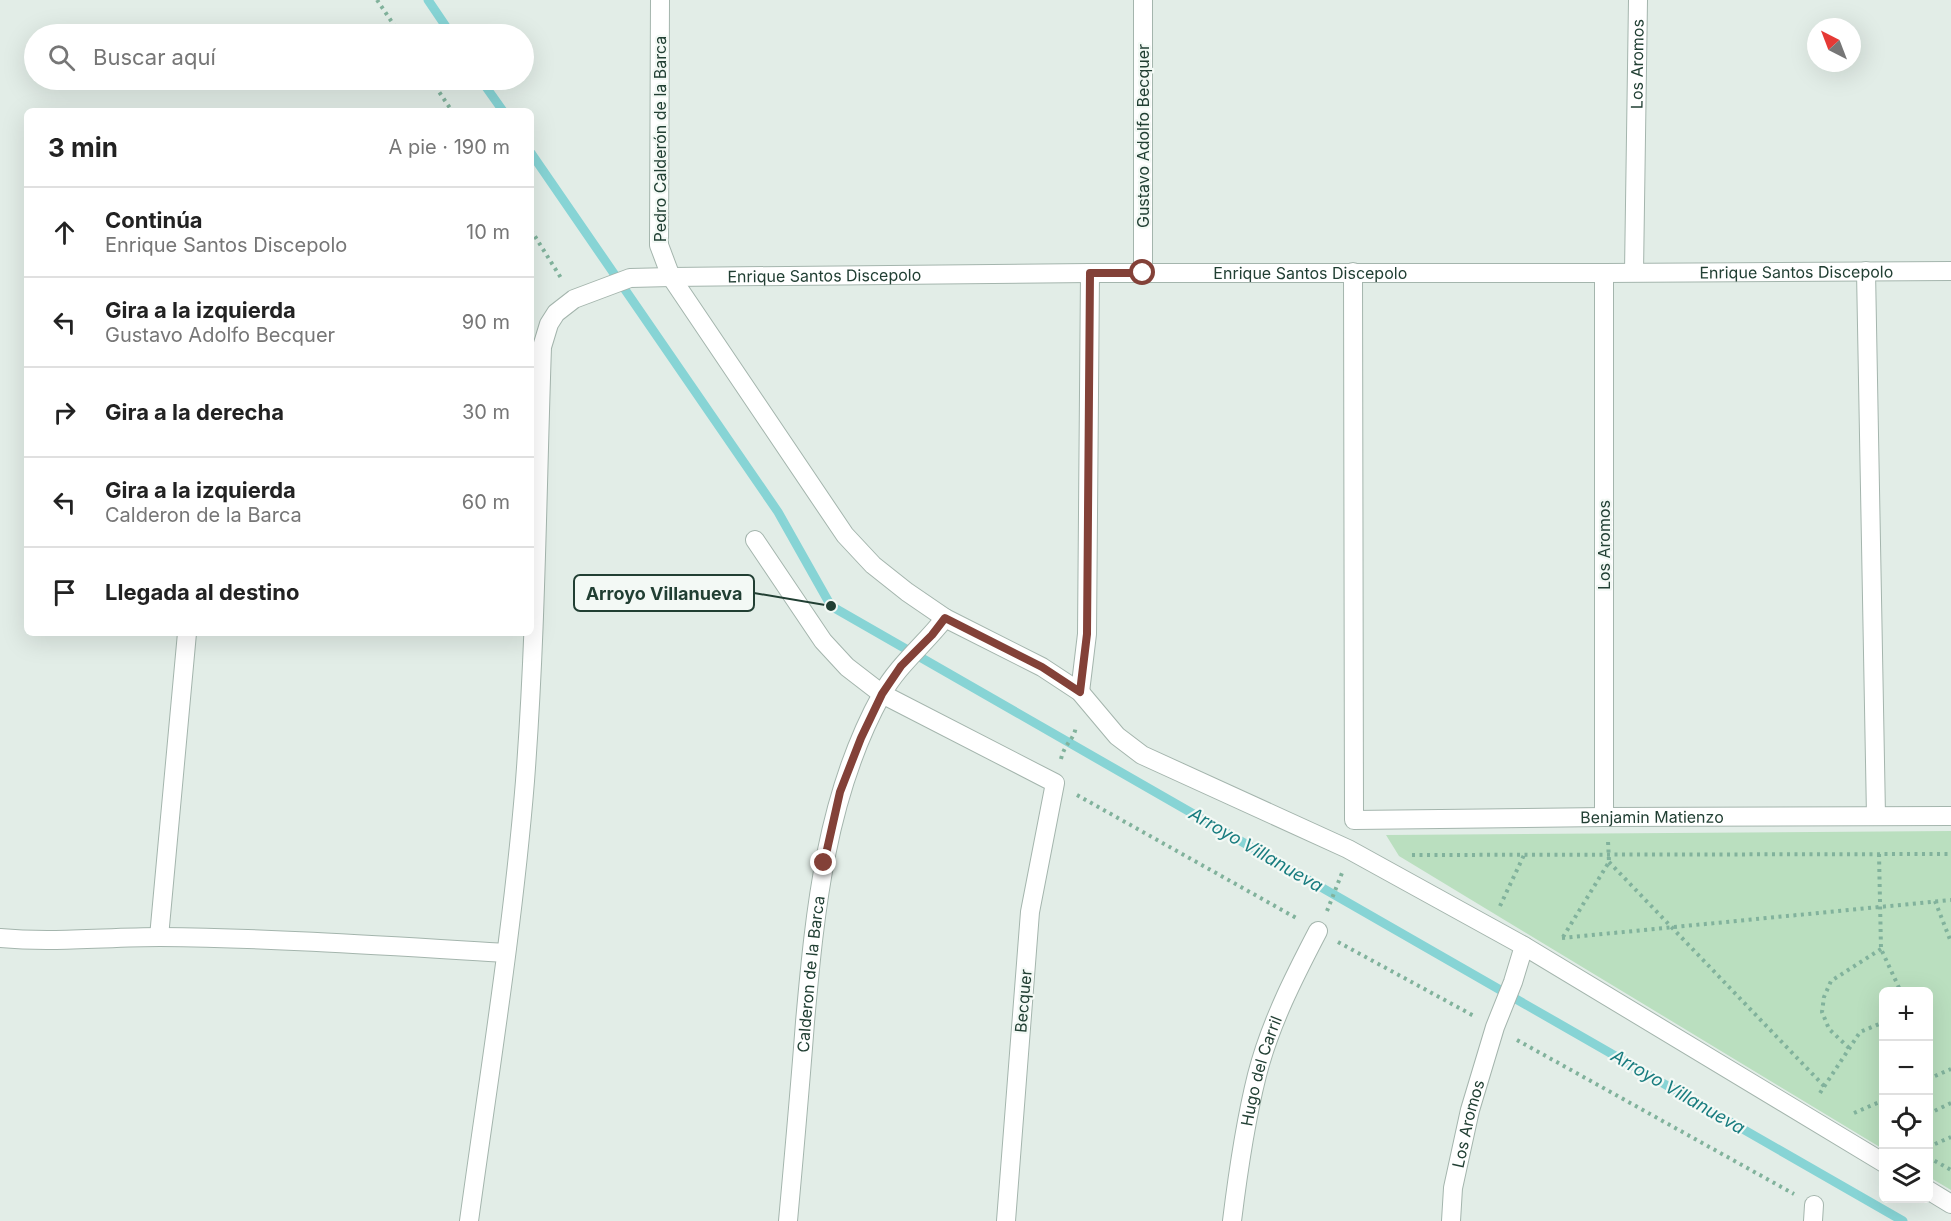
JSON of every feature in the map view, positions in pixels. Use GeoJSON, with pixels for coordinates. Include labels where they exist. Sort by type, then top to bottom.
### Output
{"type":"FeatureCollection","features":[{"type":"Feature","properties":{"kind":"street","name":"Pedro Calderón de la Barca"},"geometry":{"type":"LineString","coordinates":[[660,0],[659,245],[670,277],[845,535],[873,566],[945,618],[1042,667],[1080,692],[1117,736],[1142,755],[1348,849],[1524,946],[1879,1160]]}},
{"type":"Feature","properties":{"kind":"street","name":"Gustavo Adolfo Becquer"},"geometry":{"type":"LineString","coordinates":[[1143,0],[1143,273]]}},
{"type":"Feature","properties":{"kind":"street","name":"Los Aromos"},"geometry":{"type":"LineString","coordinates":[[1634,272],[1638,0]]}},
{"type":"Feature","properties":{"kind":"street"},"geometry":{"type":"LineString","coordinates":[[1866,271],[1876,816]]}},
{"type":"Feature","properties":{"kind":"street","name":"Enrique Santos Discepolo"},"geometry":{"type":"LineString","coordinates":[[534,605],[542,347],[549,324],[556,312],[574,299],[630,278],[1090,273],[1951,271]]}},
{"type":"Feature","properties":{"kind":"street","name":"Benjamin Matienzo"},"geometry":{"type":"LineString","coordinates":[[1353,272],[1354,820],[1951,816]]}},
{"type":"Feature","properties":{"kind":"street"},"geometry":{"type":"LineString","coordinates":[[1080,692],[1087,634],[1090,273]]}},
{"type":"Feature","properties":{"kind":"street","name":"Los Aromos"},"geometry":{"type":"LineString","coordinates":[[1604,817],[1605,273]]}},
{"type":"Feature","properties":{"kind":"street"},"geometry":{"type":"LineString","coordinates":[[755,540],[823,641],[847,667],[882,694],[1055,783]]}},
{"type":"Feature","properties":{"kind":"street","name":"Calderon de la Barca"},"geometry":{"type":"LineString","coordinates":[[788,1221],[814,926],[824,863],[840,792],[861,738],[882,694],[901,666],[932,635],[945,618]]}},
{"type":"Feature","properties":{"kind":"street"},"geometry":{"type":"LineString","coordinates":[[159,937],[187,636]]}},
{"type":"Feature","properties":{"kind":"street","name":"Enrique Santos Discepolo"},"geometry":{"type":"LineString","coordinates":[[469,1221],[506,953],[525,782],[533,636]]}},
{"type":"Feature","properties":{"kind":"street","name":"Becquer"},"geometry":{"type":"LineString","coordinates":[[1006,1221],[1030,912],[1055,783]]}},
{"type":"Feature","properties":{"kind":"street","name":"Hugo del Carril"},"geometry":{"type":"LineString","coordinates":[[1232,1221],[1240,1163],[1257,1074],[1282,1002],[1318,931]]}},
{"type":"Feature","properties":{"kind":"street"},"geometry":{"type":"LineString","coordinates":[[0,938],[24,940],[159,937],[326,942],[506,953]]}},
{"type":"Feature","properties":{"kind":"street","name":"Los Aromos"},"geometry":{"type":"LineString","coordinates":[[1451,1221],[1453,1188],[1470,1110],[1495,1027],[1524,946]]}},
{"type":"Feature","properties":{"kind":"street"},"geometry":{"type":"LineString","coordinates":[[1933,1193],[1951,1204]]}},
{"type":"Feature","properties":{"kind":"path"},"geometry":{"type":"LineString","coordinates":[[377,0],[393,24]]}},
{"type":"Feature","properties":{"kind":"path"},"geometry":{"type":"LineString","coordinates":[[438,90],[450,108]]}},
{"type":"Feature","properties":{"kind":"path"},"geometry":{"type":"LineString","coordinates":[[534,235],[574,299]]}},
{"type":"Feature","properties":{"kind":"path"},"geometry":{"type":"LineString","coordinates":[[1064,748],[1075,735]]}},
{"type":"Feature","properties":{"kind":"path"},"geometry":{"type":"LineString","coordinates":[[1055,783],[1318,931],[1495,1027],[1813,1213]]}},
{"type":"Feature","properties":{"kind":"path"},"geometry":{"type":"LineString","coordinates":[[1548,961],[1609,862],[1604,817]]}},
{"type":"Feature","properties":{"kind":"path"},"geometry":{"type":"LineString","coordinates":[[1879,854],[1881,949],[1899,987]]}},
{"type":"Feature","properties":{"kind":"path"},"geometry":{"type":"LineString","coordinates":[[1420,860],[1410,855],[1951,854]]}},
{"type":"Feature","properties":{"kind":"path"},"geometry":{"type":"LineString","coordinates":[[1509,912],[1499,906],[1524,855]]}},
{"type":"Feature","properties":{"kind":"path"},"geometry":{"type":"LineString","coordinates":[[1609,862],[1824,1086]]}},
{"type":"Feature","properties":{"kind":"path"},"geometry":{"type":"LineString","coordinates":[[1330,903],[1340,879]]}},
{"type":"Feature","properties":{"kind":"path"},"geometry":{"type":"LineString","coordinates":[[1562,938],[1951,900]]}},
{"type":"Feature","properties":{"kind":"path"},"geometry":{"type":"LineString","coordinates":[[1935,902],[1951,942]]}},
{"type":"Feature","properties":{"kind":"path"},"geometry":{"type":"LineString","coordinates":[[1849,1048],[1829,1029],[1822,1012],[1824,997],[1831,981],[1881,949]]}},
{"type":"Feature","properties":{"kind":"path"},"geometry":{"type":"LineString","coordinates":[[1820,1093],[1860,1032],[1879,1024]]}},
{"type":"Feature","properties":{"kind":"path"},"geometry":{"type":"LineString","coordinates":[[1933,1077],[1951,1069]]}},
{"type":"Feature","properties":{"kind":"path"},"geometry":{"type":"LineString","coordinates":[[1810,1088],[1828,1098]]}},
{"type":"Feature","properties":{"kind":"path"},"geometry":{"type":"LineString","coordinates":[[1854,1113],[1879,1102]]}},
{"type":"Feature","properties":{"kind":"path"},"geometry":{"type":"LineString","coordinates":[[1933,1112],[1951,1103]]}},
{"type":"Feature","properties":{"kind":"path"},"geometry":{"type":"LineString","coordinates":[[1845,1108],[1864,1119]]}},
{"type":"Feature","properties":{"kind":"path"},"geometry":{"type":"LineString","coordinates":[[1933,1145],[1951,1137]]}},
{"type":"Feature","properties":{"kind":"path"},"geometry":{"type":"LineString","coordinates":[[1933,1159],[1951,1170]]}},
{"type":"Feature","properties":{"kind":"green space"},"geometry":{"type":"Polygon","coordinates":[[[1951,831],[1951,1190],[1933,1179],[1933,987],[1879,987],[1879,1147],[1399,856],[1386,835],[1951,831]]]}},
{"type":"Feature","properties":{"kind":"waterway","name":"Arroyo Villanueva"},"geometry":{"type":"LineString","coordinates":[[428,0],[444,24]]}},
{"type":"Feature","properties":{"kind":"waterway","name":"Arroyo Villanueva"},"geometry":{"type":"LineString","coordinates":[[488,90],[501,108]]}},
{"type":"Feature","properties":{"kind":"waterway","name":"Arroyo Villanueva"},"geometry":{"type":"LineString","coordinates":[[534,157],[778,512],[831,606],[1903,1221]]}},
{"type":"Feature","properties":{"kind":"place","name":"Arroyo Villanueva"},"geometry":{"type":"Point","coordinates":[831,606]}},
{"type":"Feature","properties":{"kind":"route"},"geometry":{"type":"LineString","coordinates":[[824,863],[840,792],[861,738],[882,694],[901,666],[932,635],[945,618],[1042,667],[1080,692],[1087,634],[1090,273],[1143,273]]}}]}
